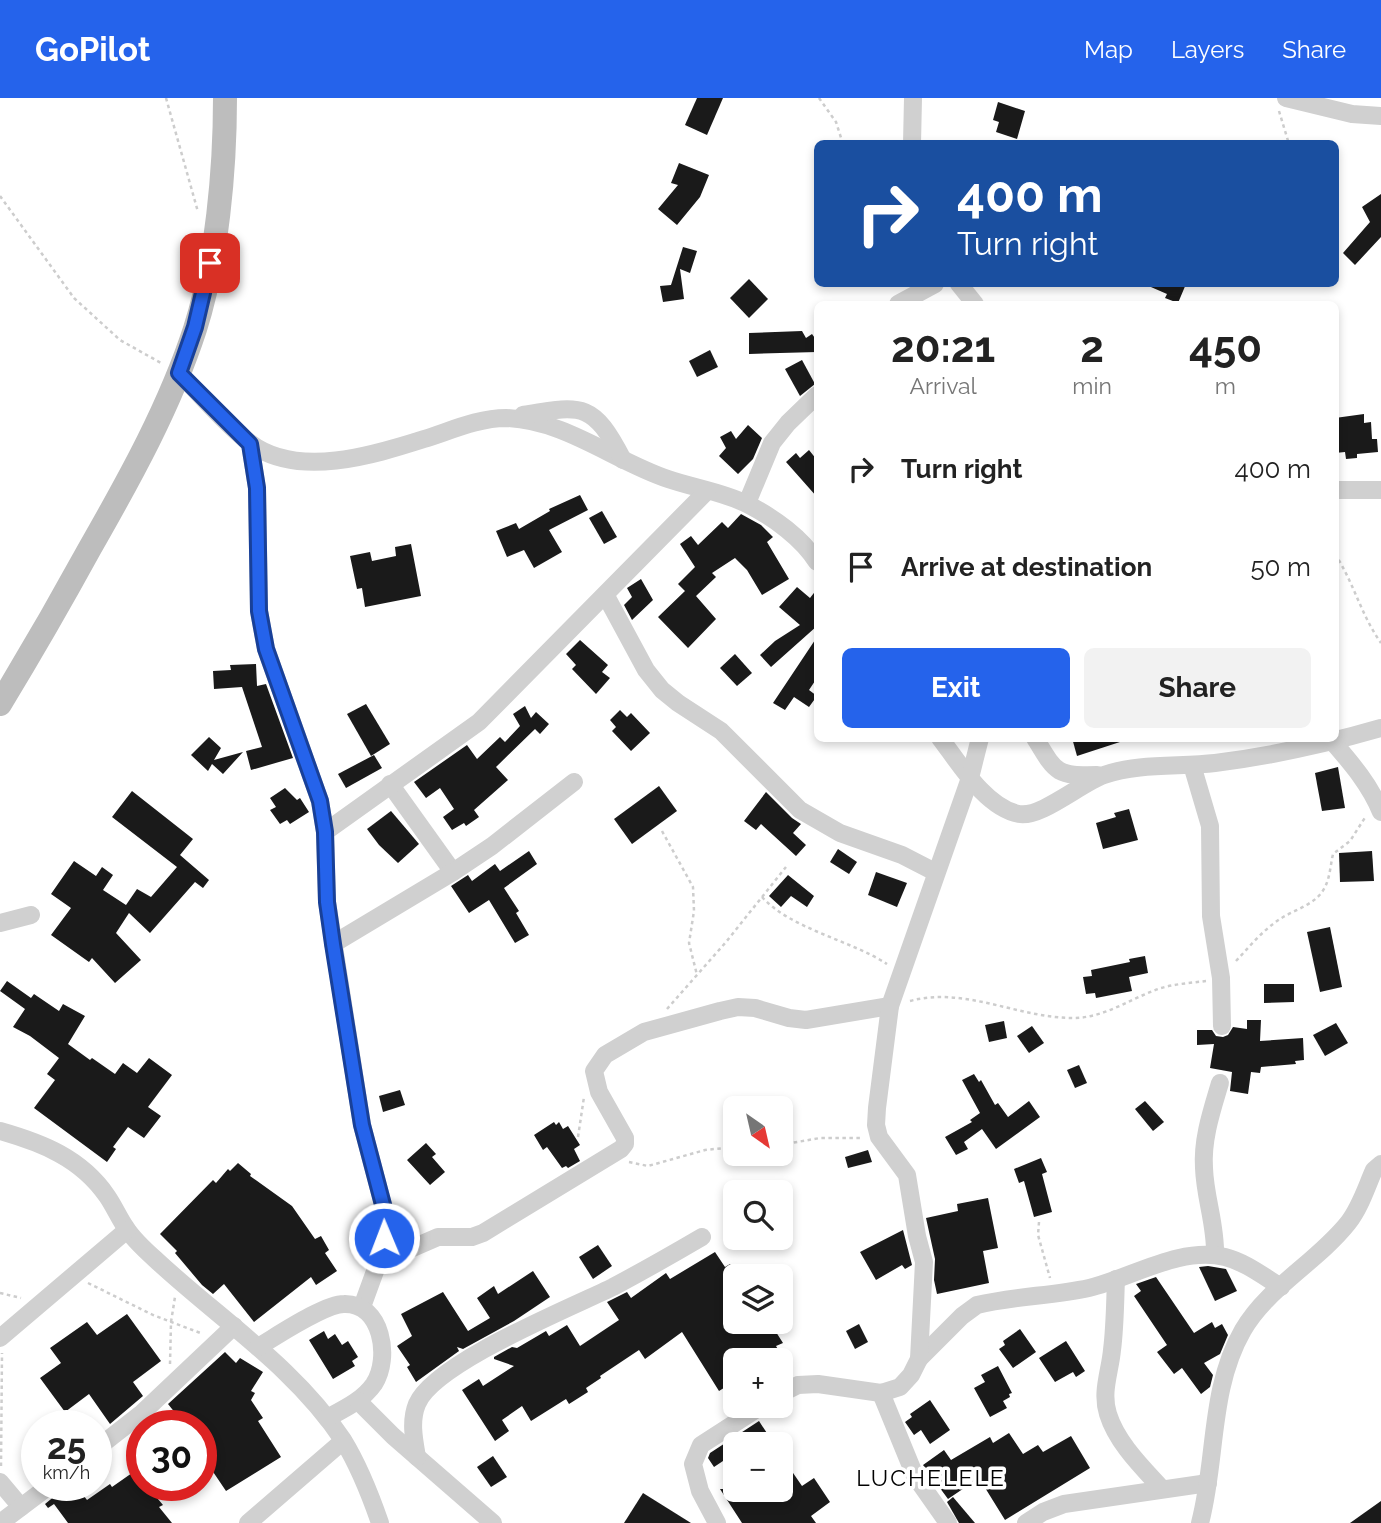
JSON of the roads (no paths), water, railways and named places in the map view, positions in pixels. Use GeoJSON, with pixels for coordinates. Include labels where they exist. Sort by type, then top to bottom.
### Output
{"type":"FeatureCollection","features":[{"type":"Feature","properties":{"kind":"main road"},"geometry":{"type":"LineString","coordinates":[[0,704],[130,478],[179,373],[207,284],[220,183],[225,98]]}},
{"type":"Feature","properties":{"kind":"street"},"geometry":{"type":"LineString","coordinates":[[912,140],[914,98]]}},
{"type":"Feature","properties":{"kind":"street"},"geometry":{"type":"LineString","coordinates":[[1282,103],[1381,116]]}},
{"type":"Feature","properties":{"kind":"street"},"geometry":{"type":"LineString","coordinates":[[904,301],[929,287]]}},
{"type":"Feature","properties":{"kind":"street"},"geometry":{"type":"LineString","coordinates":[[961,287],[973,301]]}},
{"type":"Feature","properties":{"kind":"street"},"geometry":{"type":"LineString","coordinates":[[179,373],[250,444],[270,455],[296,461],[334,461],[391,450],[471,424],[568,409],[587,411],[598,420],[612,438],[623,460]]}},
{"type":"Feature","properties":{"kind":"street"},"geometry":{"type":"LineString","coordinates":[[747,503],[772,443],[814,398]]}},
{"type":"Feature","properties":{"kind":"street"},"geometry":{"type":"LineString","coordinates":[[504,418],[538,423],[566,432],[669,480],[747,503],[798,540],[814,559]]}},
{"type":"Feature","properties":{"kind":"street"},"geometry":{"type":"LineString","coordinates":[[250,444],[257,488],[259,611],[266,649],[320,801],[325,832],[327,902],[333,944],[362,1125],[386,1216],[378,1264],[362,1307]]}},
{"type":"Feature","properties":{"kind":"street"},"geometry":{"type":"LineString","coordinates":[[1339,490],[1381,490]]}},
{"type":"Feature","properties":{"kind":"street"},"geometry":{"type":"LineString","coordinates":[[325,832],[479,722],[707,491]]}},
{"type":"Feature","properties":{"kind":"street"},"geometry":{"type":"LineString","coordinates":[[606,596],[646,670],[663,690],[721,731],[800,810],[840,833],[902,855],[935,872]]}},
{"type":"Feature","properties":{"kind":"street"},"geometry":{"type":"LineString","coordinates":[[1339,740],[1381,729]]}},
{"type":"Feature","properties":{"kind":"street"},"geometry":{"type":"LineString","coordinates":[[943,742],[970,778],[991,800],[1006,811],[1022,815],[1043,809],[1105,775]]}},
{"type":"Feature","properties":{"kind":"street"},"geometry":{"type":"LineString","coordinates":[[919,1359],[924,1262],[907,1175],[879,1137],[876,1125],[877,1108],[890,1006],[916,937],[935,872],[970,778],[980,742]]}},
{"type":"Feature","properties":{"kind":"street"},"geometry":{"type":"LineString","coordinates":[[1037,742],[1052,766],[1071,776],[1105,775],[1142,768],[1256,758],[1333,742],[1356,768],[1378,804]]}},
{"type":"Feature","properties":{"kind":"street"},"geometry":{"type":"LineString","coordinates":[[1192,765],[1210,826],[1211,915],[1221,978],[1222,1026]]}},
{"type":"Feature","properties":{"kind":"street"},"geometry":{"type":"LineString","coordinates":[[333,944],[492,846],[574,782]]}},
{"type":"Feature","properties":{"kind":"street"},"geometry":{"type":"LineString","coordinates":[[390,784],[453,872]]}},
{"type":"Feature","properties":{"kind":"street"},"geometry":{"type":"LineString","coordinates":[[0,923],[31,915]]}},
{"type":"Feature","properties":{"kind":"street"},"geometry":{"type":"LineString","coordinates":[[378,1264],[438,1237],[472,1237],[483,1233],[621,1149],[625,1138],[599,1092],[594,1071],[605,1055],[652,1028],[738,1007],[755,1008],[806,1020],[890,1006]]}},
{"type":"Feature","properties":{"kind":"street"},"geometry":{"type":"LineString","coordinates":[[1215,1255],[1215,1236],[1203,1168],[1209,1121],[1220,1083]]}},
{"type":"Feature","properties":{"kind":"street"},"geometry":{"type":"LineString","coordinates":[[0,1131],[51,1148],[93,1178],[127,1230],[179,1281],[258,1347],[304,1392],[343,1441],[358,1468],[380,1523]]}},
{"type":"Feature","properties":{"kind":"street"},"geometry":{"type":"LineString","coordinates":[[1200,1523],[1219,1397],[1232,1354],[1243,1330],[1257,1311],[1349,1222],[1374,1170],[1381,1164]]}},
{"type":"Feature","properties":{"kind":"street"},"geometry":{"type":"LineString","coordinates":[[1,1337],[127,1230]]}},
{"type":"Feature","properties":{"kind":"street"},"geometry":{"type":"LineString","coordinates":[[417,1457],[413,1427],[417,1404],[430,1385],[480,1352],[624,1281],[702,1237]]}},
{"type":"Feature","properties":{"kind":"street"},"geometry":{"type":"LineString","coordinates":[[793,1388],[818,1384],[881,1392],[900,1387],[911,1375],[919,1359],[962,1315],[977,1304],[1090,1288],[1176,1259],[1215,1255],[1246,1265],[1281,1287]]}},
{"type":"Feature","properties":{"kind":"street"},"geometry":{"type":"LineString","coordinates":[[1116,1279],[1112,1350],[1104,1395],[1108,1415],[1117,1434],[1138,1464],[1162,1489]]}},
{"type":"Feature","properties":{"kind":"street"},"geometry":{"type":"LineString","coordinates":[[258,1347],[323,1310],[343,1304],[362,1307],[374,1322],[382,1339],[383,1365],[374,1384],[358,1401],[327,1418]]}},
{"type":"Feature","properties":{"kind":"street"},"geometry":{"type":"LineString","coordinates":[[112,1436],[142,1413],[234,1326]]}},
{"type":"Feature","properties":{"kind":"street"},"geometry":{"type":"LineString","coordinates":[[881,1392],[915,1476],[948,1523]]}},
{"type":"Feature","properties":{"kind":"street"},"geometry":{"type":"LineString","coordinates":[[358,1401],[493,1523]]}},
{"type":"Feature","properties":{"kind":"street"},"geometry":{"type":"LineString","coordinates":[[717,1523],[701,1491],[693,1464],[701,1445],[743,1418]]}},
{"type":"Feature","properties":{"kind":"street"},"geometry":{"type":"LineString","coordinates":[[248,1523],[343,1441]]}},
{"type":"Feature","properties":{"kind":"street"},"geometry":{"type":"LineString","coordinates":[[0,1482],[21,1507]]}},
{"type":"Feature","properties":{"kind":"street"},"geometry":{"type":"LineString","coordinates":[[1026,1523],[1043,1512],[1065,1504],[1208,1483]]}},
{"type":"Feature","properties":{"kind":"street"},"geometry":{"type":"LineString","coordinates":[[0,1523],[29,1501]]}},
{"type":"Feature","properties":{"kind":"district","name":"LUCHELELE"},"geometry":{"type":"Point","coordinates":[931,1477]}}]}
